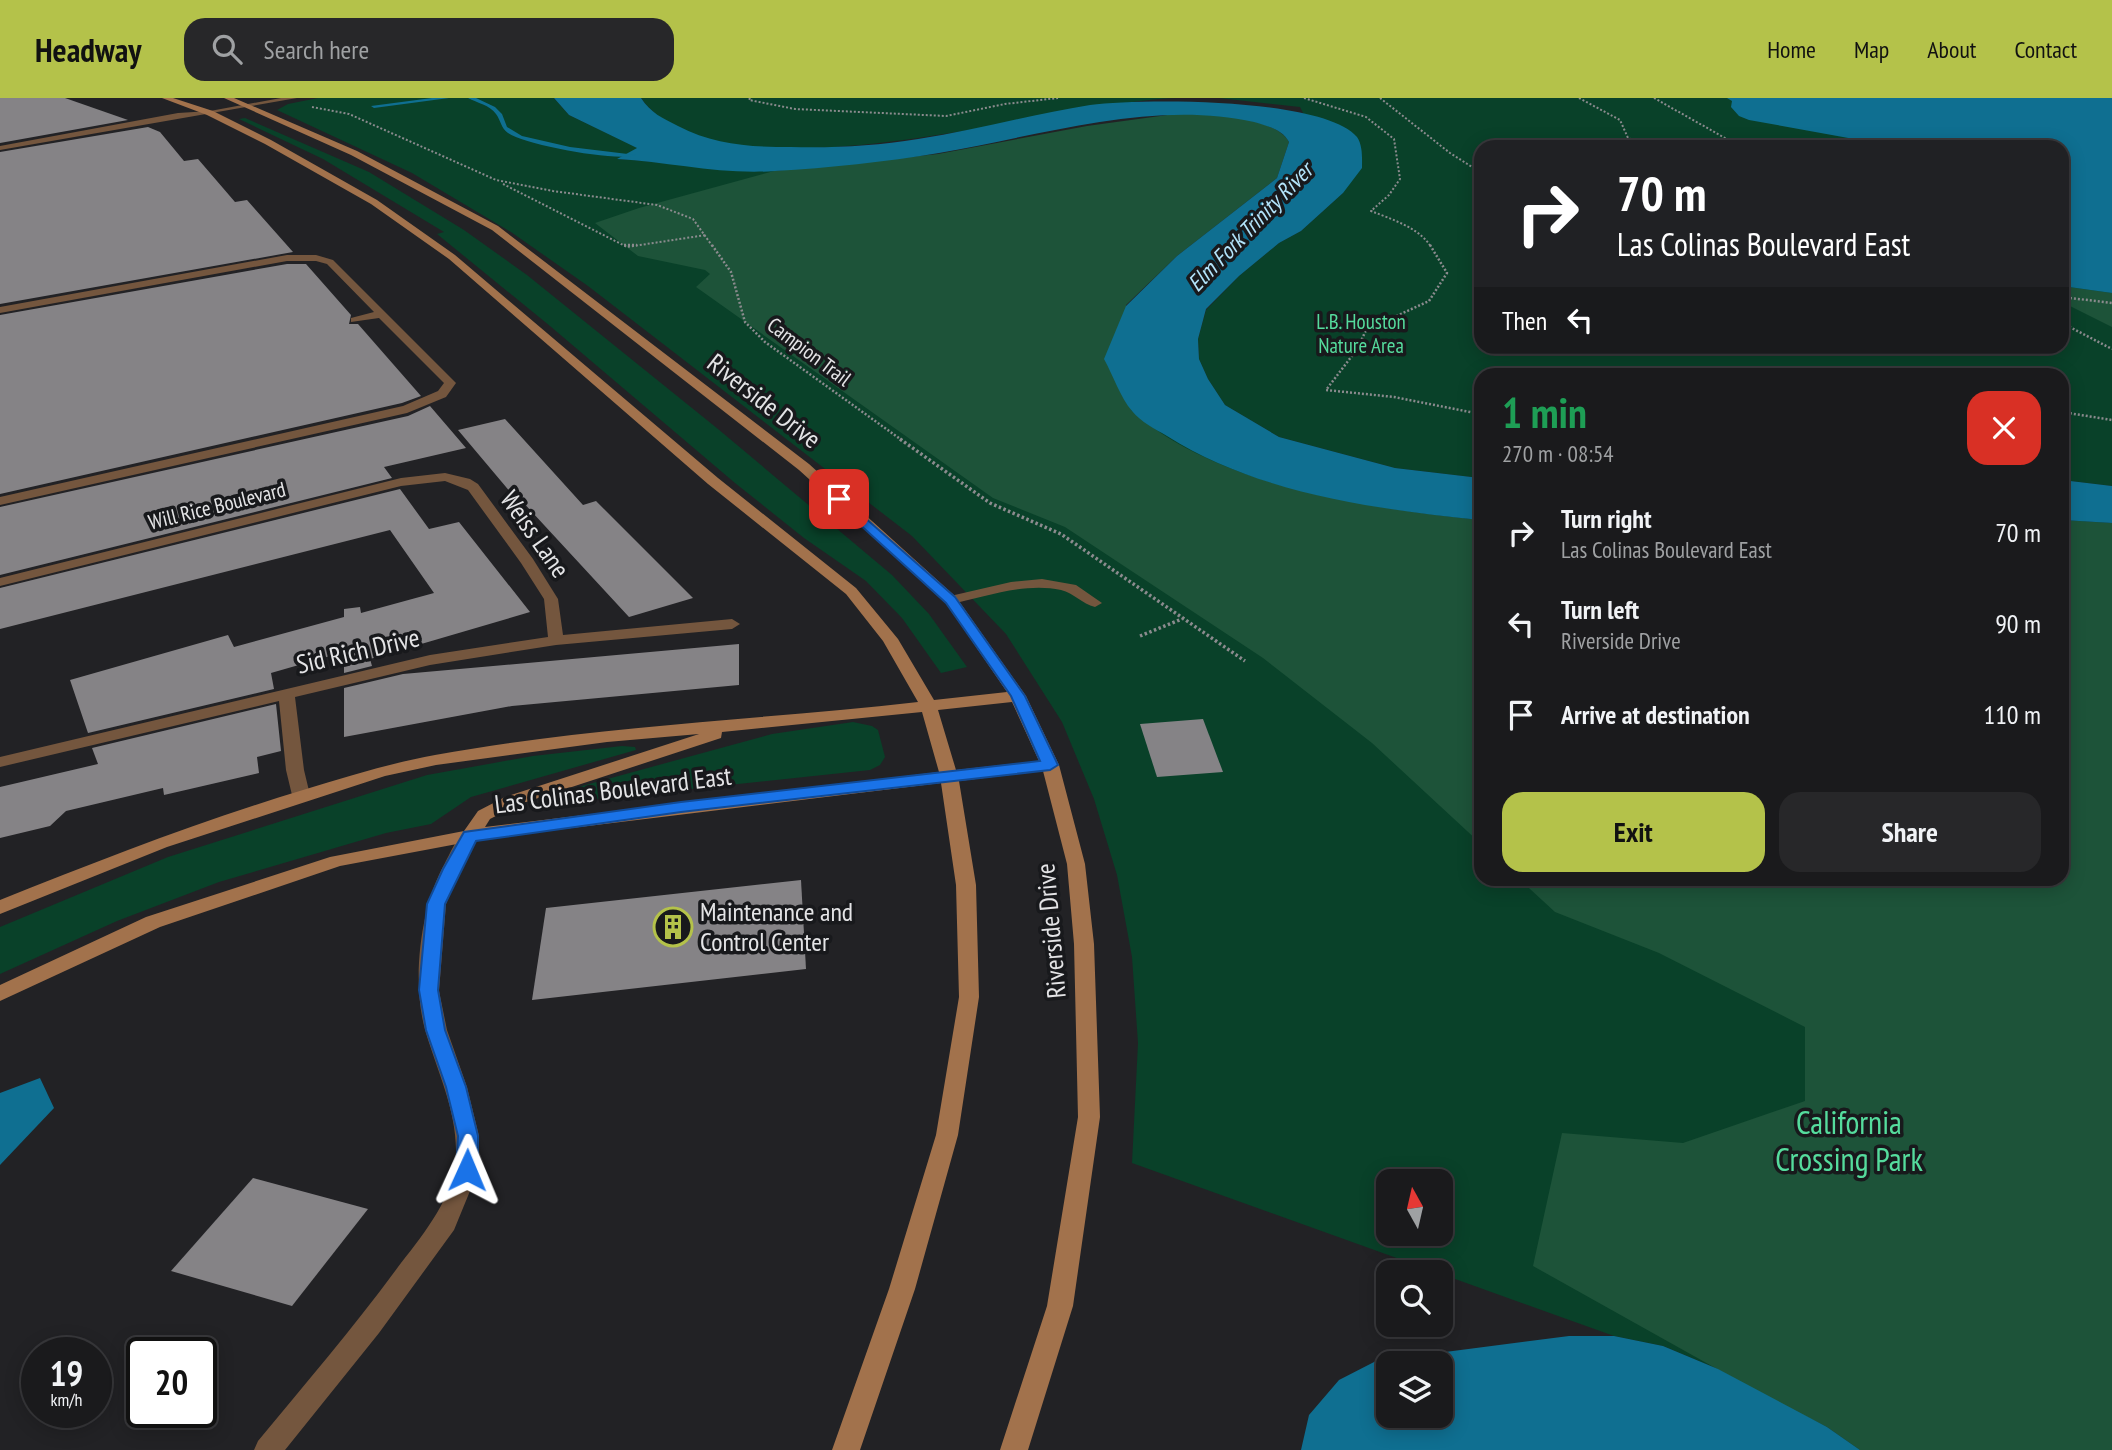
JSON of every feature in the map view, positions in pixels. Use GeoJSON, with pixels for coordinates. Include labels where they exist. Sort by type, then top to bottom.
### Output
{"type":"FeatureCollection","features":[{"type":"Feature","properties":{"kind":"main road"},"geometry":{"type":"LineString","coordinates":[[166,98],[210,113],[268,142],[374,202],[452,257],[713,481],[851,591],[890,639],[928,705],[949,776],[966,886],[969,997],[947,1135],[902,1289],[846,1450]]}},
{"type":"Feature","properties":{"kind":"main road","name":"Riverside Drive"},"geometry":{"type":"LineString","coordinates":[[228,98],[354,153],[495,228],[804,467],[951,600],[1018,696],[1050,765],[1076,864],[1082,903],[1089,1117],[1060,1306],[1014,1450]]}},
{"type":"Feature","properties":{"kind":"main road","name":"Las Colinas Boulevard East"},"geometry":{"type":"LineString","coordinates":[[0,907],[160,844],[301,795],[381,772],[507,748],[1018,696]]}},
{"type":"Feature","properties":{"kind":"main road"},"geometry":{"type":"LineString","coordinates":[[470,836],[484,815],[510,801],[742,724]]}},
{"type":"Feature","properties":{"kind":"main road","name":"Las Colinas Boulevard East"},"geometry":{"type":"LineString","coordinates":[[0,994],[153,922],[337,861],[470,836],[681,807],[1050,765]]}},
{"type":"Feature","properties":{"kind":"street"},"geometry":{"type":"LineString","coordinates":[[0,148],[293,98]]}},
{"type":"Feature","properties":{"kind":"street"},"geometry":{"type":"LineString","coordinates":[[0,157],[192,121],[210,113]]}},
{"type":"Feature","properties":{"kind":"street"},"geometry":{"type":"LineString","coordinates":[[0,310],[132,282],[231,272],[287,258],[316,258],[330,262],[450,383],[442,394],[407,409],[0,501]]}},
{"type":"Feature","properties":{"kind":"street"},"geometry":{"type":"LineString","coordinates":[[355,320],[381,314]]}},
{"type":"Feature","properties":{"kind":"street","name":"Will Rice Boulevard"},"geometry":{"type":"LineString","coordinates":[[0,582],[392,484],[416,479],[445,478]]}},
{"type":"Feature","properties":{"kind":"street","name":"Weiss Lane"},"geometry":{"type":"LineString","coordinates":[[445,478],[468,483],[473,487],[528,562],[551,599],[556,640]]}},
{"type":"Feature","properties":{"kind":"street"},"geometry":{"type":"LineString","coordinates":[[951,600],[1021,587],[1056,585],[1073,589],[1095,603]]}},
{"type":"Feature","properties":{"kind":"street","name":"Sid Rich Drive"},"geometry":{"type":"LineString","coordinates":[[0,762],[430,660],[556,640],[732,624]]}},
{"type":"Feature","properties":{"kind":"street"},"geometry":{"type":"LineString","coordinates":[[286,692],[295,770],[301,795]]}},
{"type":"Feature","properties":{"kind":"street"},"geometry":{"type":"LineString","coordinates":[[268,1450],[370,1325],[445,1223],[467,1170],[468,1136],[456,1087],[436,1030],[429,990],[436,904],[451,869],[470,836]]}},
{"type":"Feature","properties":{"kind":"path"},"geometry":{"type":"LineString","coordinates":[[750,98],[749,100],[795,109],[946,116],[1005,104],[1058,98]]}},
{"type":"Feature","properties":{"kind":"path"},"geometry":{"type":"LineString","coordinates":[[1304,98],[1366,117],[1394,139],[1400,179],[1389,195],[1371,211],[1396,221],[1427,240],[1447,273],[1429,301],[1366,330],[1358,348],[1326,390],[1394,397],[1474,413]]}},
{"type":"Feature","properties":{"kind":"path"},"geometry":{"type":"LineString","coordinates":[[1380,98],[1450,153],[1474,168]]}},
{"type":"Feature","properties":{"kind":"path"},"geometry":{"type":"LineString","coordinates":[[1579,98],[1620,120],[1628,138],[1633,140]]}},
{"type":"Feature","properties":{"kind":"path"},"geometry":{"type":"LineString","coordinates":[[1654,98],[1729,140]]}},
{"type":"Feature","properties":{"kind":"path","name":"Campion Trail"},"geometry":{"type":"LineString","coordinates":[[303,107],[338,110],[349,114],[496,180],[543,190],[657,205],[693,219],[731,272],[745,322],[765,342],[990,503],[1061,534],[1245,661]]}},
{"type":"Feature","properties":{"kind":"path"},"geometry":{"type":"LineString","coordinates":[[496,180],[627,247],[707,235]]}},
{"type":"Feature","properties":{"kind":"path"},"geometry":{"type":"LineString","coordinates":[[2069,299],[2112,303]]}},
{"type":"Feature","properties":{"kind":"path"},"geometry":{"type":"LineString","coordinates":[[2069,327],[2112,349]]}},
{"type":"Feature","properties":{"kind":"path"},"geometry":{"type":"LineString","coordinates":[[2069,413],[2112,420]]}},
{"type":"Feature","properties":{"kind":"path"},"geometry":{"type":"LineString","coordinates":[[1140,636],[1183,618]]}},
{"type":"Feature","properties":{"kind":"green space","name":"California Crossing Park"},"geometry":{"type":"Polygon","coordinates":[[[318,98],[554,98],[569,115],[638,148],[618,159],[774,171],[1104,359],[1386,510],[1474,519],[1474,886],[2069,886],[2069,520],[2112,523],[2112,1450],[1860,1450],[1827,1427],[1718,1369],[1663,1346],[1614,1336],[1453,1278],[1453,1260],[1402,1260],[1132,1163],[1138,1043],[1132,957],[1117,875],[1094,799],[1062,722],[1006,634],[912,536],[588,286],[511,232],[412,173],[277,110],[288,104],[318,98]]]}},
{"type":"Feature","properties":{"kind":"green space"},"geometry":{"type":"Polygon","coordinates":[[[641,98],[1177,98],[1123,103],[894,141],[814,148],[742,146],[682,130],[641,98]]]}},
{"type":"Feature","properties":{"kind":"green space","name":"L.B. Houston Nature Area"},"geometry":{"type":"Polygon","coordinates":[[[1219,98],[2112,98],[2112,486],[2069,481],[2069,368],[1474,368],[1474,477],[1395,468],[1279,437],[1225,405],[1199,359],[1198,339],[1206,310],[1239,276],[1279,243],[1301,231],[1343,193],[1300,107],[1219,98]]]}},
{"type":"Feature","properties":{"kind":"green space"},"geometry":{"type":"Polygon","coordinates":[[[1182,113],[1224,116],[1271,127],[1289,142],[1277,178],[1177,256],[1126,305],[1131,410],[1166,436],[1206,458],[1250,475],[1344,500],[1474,519],[1474,837],[1372,743],[1263,658],[1065,527],[993,498],[696,287],[710,274],[705,270],[638,256],[595,223],[639,208],[774,171],[938,154],[1087,126],[1182,113]]]}},
{"type":"Feature","properties":{"kind":"green space"},"geometry":{"type":"Polygon","coordinates":[[[245,118],[369,172],[464,230],[527,275],[718,429],[892,575],[929,614],[967,667],[941,673],[902,618],[866,581],[804,538],[735,483],[437,234],[444,232],[323,159],[239,119],[245,118]]]}},
{"type":"Feature","properties":{"kind":"green space"},"geometry":{"type":"Polygon","coordinates":[[[2069,287],[2112,293],[2112,327],[2069,306],[2069,287]]]}},
{"type":"Feature","properties":{"kind":"green space"},"geometry":{"type":"Polygon","coordinates":[[[2069,520],[2112,523],[2112,1450],[1860,1450],[1827,1427],[1769,1398],[1533,1266],[1562,1133],[1683,1143],[1805,1101],[1805,1027],[1659,953],[1555,912],[1527,886],[2069,886],[2069,520]]]}},
{"type":"Feature","properties":{"kind":"green space"},"geometry":{"type":"Polygon","coordinates":[[[853,722],[878,730],[885,757],[880,765],[870,770],[549,804],[549,795],[772,734],[853,722]]]}},
{"type":"Feature","properties":{"kind":"green space"},"geometry":{"type":"Polygon","coordinates":[[[622,746],[635,747],[636,750],[471,797],[431,824],[386,833],[219,882],[117,921],[0,974],[0,927],[168,857],[427,775],[533,756],[622,746]]]}},
{"type":"Feature","properties":{"kind":"water","name":"Elm Fork Trinity River"},"geometry":{"type":"Polygon","coordinates":[[[554,98],[641,98],[657,115],[692,132],[719,141],[761,146],[823,147],[886,143],[940,135],[1090,105],[1116,103],[1232,104],[1272,108],[1338,124],[1357,137],[1362,152],[1362,168],[1343,193],[1301,231],[1279,243],[1239,276],[1206,309],[1198,339],[1199,359],[1225,405],[1279,437],[1395,468],[1474,477],[1474,519],[1319,496],[1240,472],[1203,456],[1148,425],[1132,411],[1120,393],[1104,359],[1126,306],[1177,256],[1277,178],[1289,142],[1274,129],[1254,122],[1215,116],[1136,117],[898,159],[755,172],[617,159],[637,148],[569,115],[554,98]]]}},
{"type":"Feature","properties":{"kind":"water"},"geometry":{"type":"Polygon","coordinates":[[[1727,98],[2112,98],[2112,293],[2069,287],[2069,140],[1859,140],[1749,120],[1739,116],[1731,107],[1732,101],[1727,98]]]}},
{"type":"Feature","properties":{"kind":"water"},"geometry":{"type":"Polygon","coordinates":[[[2069,481],[2112,486],[2112,523],[2069,520],[2069,481]]]}},
{"type":"Feature","properties":{"kind":"water"},"geometry":{"type":"Polygon","coordinates":[[[40,1078],[54,1108],[0,1165],[0,1093],[40,1078]]]}},
{"type":"Feature","properties":{"kind":"water"},"geometry":{"type":"Polygon","coordinates":[[[1569,1336],[1614,1336],[1663,1346],[1718,1369],[1827,1427],[1860,1450],[1301,1450],[1309,1415],[1339,1380],[1376,1361],[1376,1428],[1453,1428],[1453,1351],[1569,1336]]]}},
{"type":"Feature","properties":{"kind":"building"},"geometry":{"type":"Polygon","coordinates":[[[0,98],[65,98],[128,120],[0,143],[0,98]]]}},
{"type":"Feature","properties":{"kind":"building"},"geometry":{"type":"Polygon","coordinates":[[[148,127],[160,132],[184,161],[198,159],[235,202],[247,200],[293,252],[0,304],[0,152],[148,127]]]}},
{"type":"Feature","properties":{"kind":"building"},"geometry":{"type":"Polygon","coordinates":[[[287,264],[306,264],[351,315],[349,324],[358,324],[421,396],[402,403],[0,494],[0,315],[287,264]]]}},
{"type":"Feature","properties":{"kind":"building"},"geometry":{"type":"Polygon","coordinates":[[[430,406],[466,448],[384,467],[392,478],[0,575],[0,507],[408,416],[430,406]]]}},
{"type":"Feature","properties":{"kind":"building"},"geometry":{"type":"Polygon","coordinates":[[[505,419],[583,505],[596,501],[693,598],[629,617],[520,499],[517,500],[458,430],[505,419]]]}},
{"type":"Feature","properties":{"kind":"building"},"geometry":{"type":"Polygon","coordinates":[[[400,489],[429,529],[459,522],[530,612],[370,659],[372,666],[344,673],[344,652],[271,673],[274,689],[88,733],[70,680],[228,635],[234,647],[344,617],[344,609],[360,607],[361,613],[434,593],[390,530],[0,629],[0,588],[400,489]]]}},
{"type":"Feature","properties":{"kind":"building"},"geometry":{"type":"Polygon","coordinates":[[[739,644],[739,685],[512,706],[344,737],[344,688],[403,674],[739,644]]]}},
{"type":"Feature","properties":{"kind":"building"},"geometry":{"type":"Polygon","coordinates":[[[276,704],[281,751],[257,757],[259,773],[164,795],[163,788],[66,811],[50,826],[0,838],[0,787],[98,764],[92,748],[276,704]]]}},
{"type":"Feature","properties":{"kind":"building"},"geometry":{"type":"Polygon","coordinates":[[[1203,719],[1223,772],[1157,777],[1140,724],[1203,719]]]}},
{"type":"Feature","properties":{"kind":"building","name":"Maintenance and Control Center"},"geometry":{"type":"Polygon","coordinates":[[[801,880],[806,969],[532,1000],[546,908],[801,880]]]}},
{"type":"Feature","properties":{"kind":"building"},"geometry":{"type":"Polygon","coordinates":[[[253,1178],[368,1209],[292,1306],[171,1271],[253,1178]]]}},
{"type":"Feature","properties":{"kind":"waterway"},"geometry":{"type":"LineString","coordinates":[[374,106],[446,98]]}},
{"type":"Feature","properties":{"kind":"waterway"},"geometry":{"type":"LineString","coordinates":[[471,98],[493,108],[505,128],[520,137],[570,149],[633,155]]}},
{"type":"Feature","properties":{"kind":"place","name":"Maintenance and Control Center"},"geometry":{"type":"Point","coordinates":[673,927]}},
{"type":"Feature","properties":{"kind":"route"},"geometry":{"type":"LineString","coordinates":[[467,1170],[468,1136],[456,1087],[436,1030],[429,990],[436,904],[451,869],[470,836],[681,807],[1050,765],[1018,696],[951,600],[839,499]]}}]}
